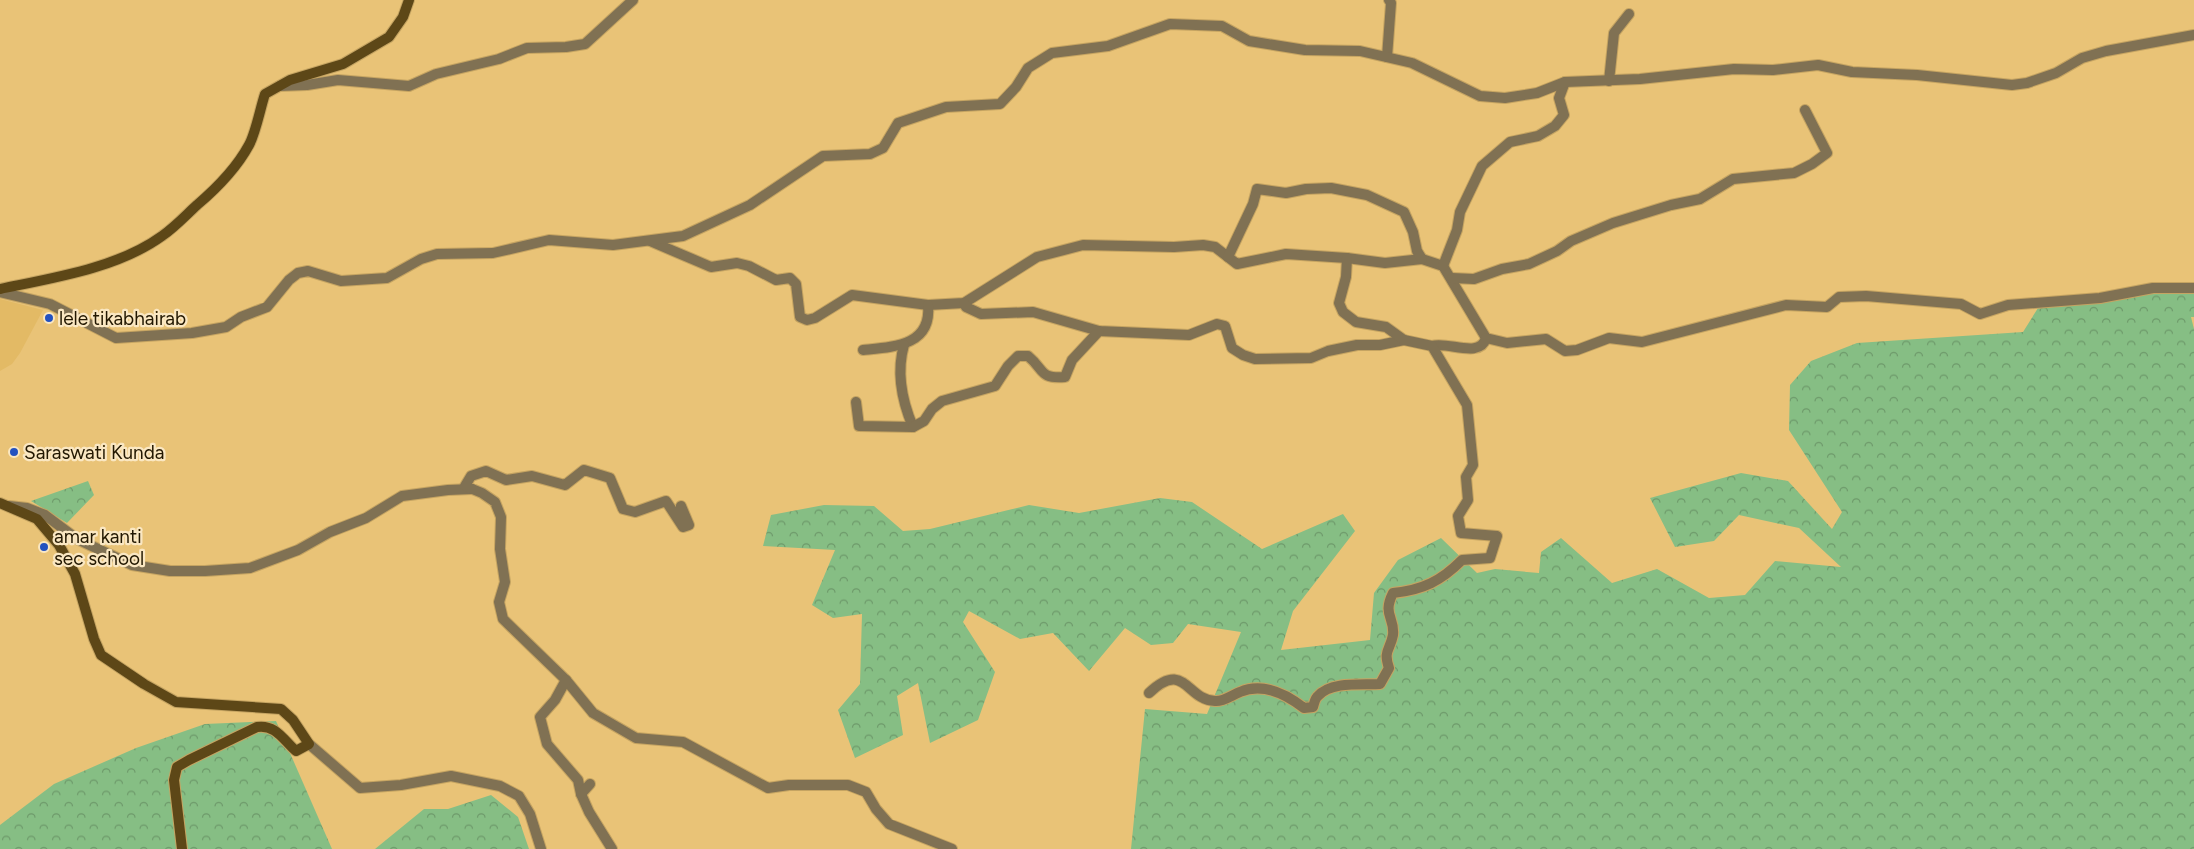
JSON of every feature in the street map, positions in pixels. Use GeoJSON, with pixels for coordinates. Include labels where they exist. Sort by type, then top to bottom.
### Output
{"type":"FeatureCollection","features":[{"type":"Feature","properties":{"kind":"street"},"geometry":{"type":"LineString","coordinates":[[0,291],[91,268],[121,257],[163,235],[229,174],[250,143],[265,94],[280,86],[343,64],[388,37],[403,17],[409,0]]}},
{"type":"Feature","properties":{"kind":"street"},"geometry":{"type":"LineString","coordinates":[[280,86],[307,85],[338,80],[409,86],[436,74],[499,59],[527,48],[566,47],[585,44],[632,0]]}},
{"type":"Feature","properties":{"kind":"street"},"geometry":{"type":"LineString","coordinates":[[1387,58],[1391,3],[1389,0]]}},
{"type":"Feature","properties":{"kind":"street"},"geometry":{"type":"LineString","coordinates":[[1608,81],[1614,33],[1629,14]]}},
{"type":"Feature","properties":{"kind":"street"},"geometry":{"type":"LineString","coordinates":[[0,291],[50,304],[116,338],[192,333],[226,327],[241,317],[267,307],[289,280],[298,273],[308,271],[321,277],[341,281],[387,278],[421,259],[436,254],[493,253],[549,240],[613,245],[683,236],[750,205],[823,156],[870,154],[883,148],[898,123],[946,107],[1000,104],[1016,87],[1028,68],[1052,53],[1108,46],[1170,24],[1222,26],[1249,41],[1305,50],[1360,52],[1412,63],[1480,96],[1505,98],[1537,93],[1565,82],[1608,81],[1734,69],[1773,70],[1818,65],[1852,72],[1917,75],[2012,85],[2056,73],[2082,58],[2106,51],[2194,34]]}},
{"type":"Feature","properties":{"kind":"street"},"geometry":{"type":"LineString","coordinates":[[1443,266],[1457,230],[1460,212],[1482,166],[1510,142],[1538,136],[1555,126],[1564,115],[1559,98],[1565,82]]}},
{"type":"Feature","properties":{"kind":"street"},"geometry":{"type":"LineString","coordinates":[[1452,278],[1474,279],[1502,269],[1529,264],[1557,251],[1571,241],[1612,224],[1671,205],[1700,200],[1733,179],[1794,173],[1828,153],[1805,110]]}},
{"type":"Feature","properties":{"kind":"street"},"geometry":{"type":"LineString","coordinates":[[1228,257],[1258,189],[1286,193],[1331,188],[1367,195],[1404,212],[1413,232],[1417,251],[1422,259]]}},
{"type":"Feature","properties":{"kind":"street"},"geometry":{"type":"LineString","coordinates":[[649,241],[711,267],[737,263],[749,266],[776,280],[790,278],[796,284],[800,318],[807,320],[814,318],[852,295],[928,305],[964,303],[1038,257],[1083,245],[1174,247],[1204,245],[1215,247],[1237,264],[1286,254],[1347,258],[1385,263],[1422,259],[1443,266],[1452,278],[1486,338],[1507,343],[1546,339],[1564,351],[1576,350],[1609,338],[1642,342],[1786,305],[1827,307],[1839,298],[1866,296],[1961,304],[1980,314],[2008,305],[2100,298],[2153,288],[2194,288]]}},
{"type":"Feature","properties":{"kind":"street"},"geometry":{"type":"LineString","coordinates":[[1347,258],[1346,278],[1339,303],[1343,312],[1356,322],[1386,327],[1404,340],[1432,346],[1440,344],[1468,349],[1477,348],[1485,342],[1486,338]]}},
{"type":"Feature","properties":{"kind":"street"},"geometry":{"type":"LineString","coordinates":[[964,303],[966,307],[981,314],[1033,312],[1099,331],[1189,335],[1217,324],[1225,326],[1232,348],[1243,355],[1255,359],[1311,358],[1328,351],[1357,345],[1380,345],[1404,340]]}},
{"type":"Feature","properties":{"kind":"street"},"geometry":{"type":"LineString","coordinates":[[863,350],[904,345],[921,334],[929,316],[928,305]]}},
{"type":"Feature","properties":{"kind":"street"},"geometry":{"type":"LineString","coordinates":[[856,402],[859,426],[913,427],[924,421],[932,409],[942,401],[995,386],[1008,366],[1018,356],[1028,356],[1041,372],[1051,378],[1065,377],[1072,360],[1099,331]]}},
{"type":"Feature","properties":{"kind":"street"},"geometry":{"type":"LineString","coordinates":[[904,345],[900,358],[903,402],[913,427]]}},
{"type":"Feature","properties":{"kind":"street"},"geometry":{"type":"LineString","coordinates":[[1149,693],[1160,682],[1174,680],[1185,683],[1206,701],[1218,702],[1245,690],[1265,689],[1290,697],[1304,708],[1313,707],[1318,696],[1337,686],[1347,684],[1380,684],[1389,668],[1385,656],[1393,634],[1387,604],[1394,594],[1416,591],[1432,584],[1449,573],[1462,560],[1490,558],[1497,536],[1461,533],[1458,516],[1468,500],[1466,477],[1473,465],[1467,405],[1432,346]]}},
{"type":"Feature","properties":{"kind":"street"},"geometry":{"type":"LineString","coordinates":[[681,506],[689,525],[683,527],[666,501],[635,512],[623,509],[610,478],[584,470],[565,485],[532,476],[506,480],[486,471],[470,476],[465,486],[495,502],[501,516],[500,549],[505,582],[499,602],[503,619],[566,680],[592,713],[636,738],[683,742],[768,788],[848,785],[866,792],[876,809],[889,824],[952,849]]}},
{"type":"Feature","properties":{"kind":"street"},"geometry":{"type":"LineString","coordinates":[[4,505],[27,508],[46,515],[77,539],[132,565],[170,571],[205,570],[250,568],[298,550],[330,532],[366,518],[402,496],[473,489]]}},
{"type":"Feature","properties":{"kind":"street"},"geometry":{"type":"LineString","coordinates":[[4,505],[38,519],[59,545],[75,574],[94,639],[101,655],[144,684],[176,702],[281,709],[293,720],[309,744],[360,788],[401,785],[451,776],[500,786],[519,796],[530,814],[540,849]]}},
{"type":"Feature","properties":{"kind":"street"},"geometry":{"type":"LineString","coordinates":[[566,680],[555,700],[540,717],[547,744],[578,780],[581,794],[589,812],[612,849]]}},
{"type":"Feature","properties":{"kind":"street"},"geometry":{"type":"LineString","coordinates":[[182,849],[174,780],[177,768],[189,760],[257,727],[266,727],[274,731],[296,751],[309,744]]}},
{"type":"Feature","properties":{"kind":"street"},"geometry":{"type":"LineString","coordinates":[[581,794],[590,784]]}},
{"type":"Feature","properties":{"kind":"shaded area"},"geometry":{"type":"Polygon","coordinates":[[[0,299],[43,310],[20,353],[12,364],[0,371],[0,299]]]}},
{"type":"Feature","properties":{"kind":"green space"},"geometry":{"type":"Polygon","coordinates":[[[2157,292],[2194,294],[2194,317],[2191,317],[2194,329],[2194,849],[1131,849],[1145,709],[1207,714],[1241,632],[1188,624],[1173,643],[1151,645],[1125,628],[1089,671],[1053,633],[1020,639],[969,611],[963,622],[995,672],[978,720],[930,743],[918,683],[897,696],[903,735],[855,758],[838,710],[860,684],[862,614],[833,618],[812,605],[835,550],[763,546],[771,515],[824,505],[874,506],[903,531],[930,529],[1029,505],[1079,513],[1160,498],[1192,502],[1262,549],[1343,514],[1355,531],[1293,611],[1281,650],[1370,640],[1374,593],[1398,560],[1441,538],[1477,573],[1495,569],[1539,573],[1541,552],[1561,538],[1612,583],[1657,569],[1709,598],[1745,595],[1775,561],[1841,567],[1799,528],[1739,515],[1714,541],[1675,547],[1650,498],[1741,473],[1788,481],[1832,529],[1842,512],[1789,430],[1790,385],[1811,361],[1857,343],[2023,332],[2038,308],[2157,292]]]}},
{"type":"Feature","properties":{"kind":"green space"},"geometry":{"type":"Polygon","coordinates":[[[88,481],[94,495],[67,523],[31,501],[88,481]]]}},
{"type":"Feature","properties":{"kind":"green space"},"geometry":{"type":"Polygon","coordinates":[[[276,721],[332,849],[0,849],[0,825],[54,784],[136,748],[205,724],[276,721]]]}},
{"type":"Feature","properties":{"kind":"green space"},"geometry":{"type":"Polygon","coordinates":[[[491,795],[518,817],[529,849],[375,849],[424,809],[448,809],[491,795]]]}},
{"type":"Feature","properties":{"kind":"place","name":"lele tikabhairab"},"geometry":{"type":"Point","coordinates":[49,318]}},
{"type":"Feature","properties":{"kind":"place","name":"Saraswati Kunda"},"geometry":{"type":"Point","coordinates":[14,452]}},
{"type":"Feature","properties":{"kind":"place","name":"amar kanti sec school"},"geometry":{"type":"Point","coordinates":[44,547]}}]}
